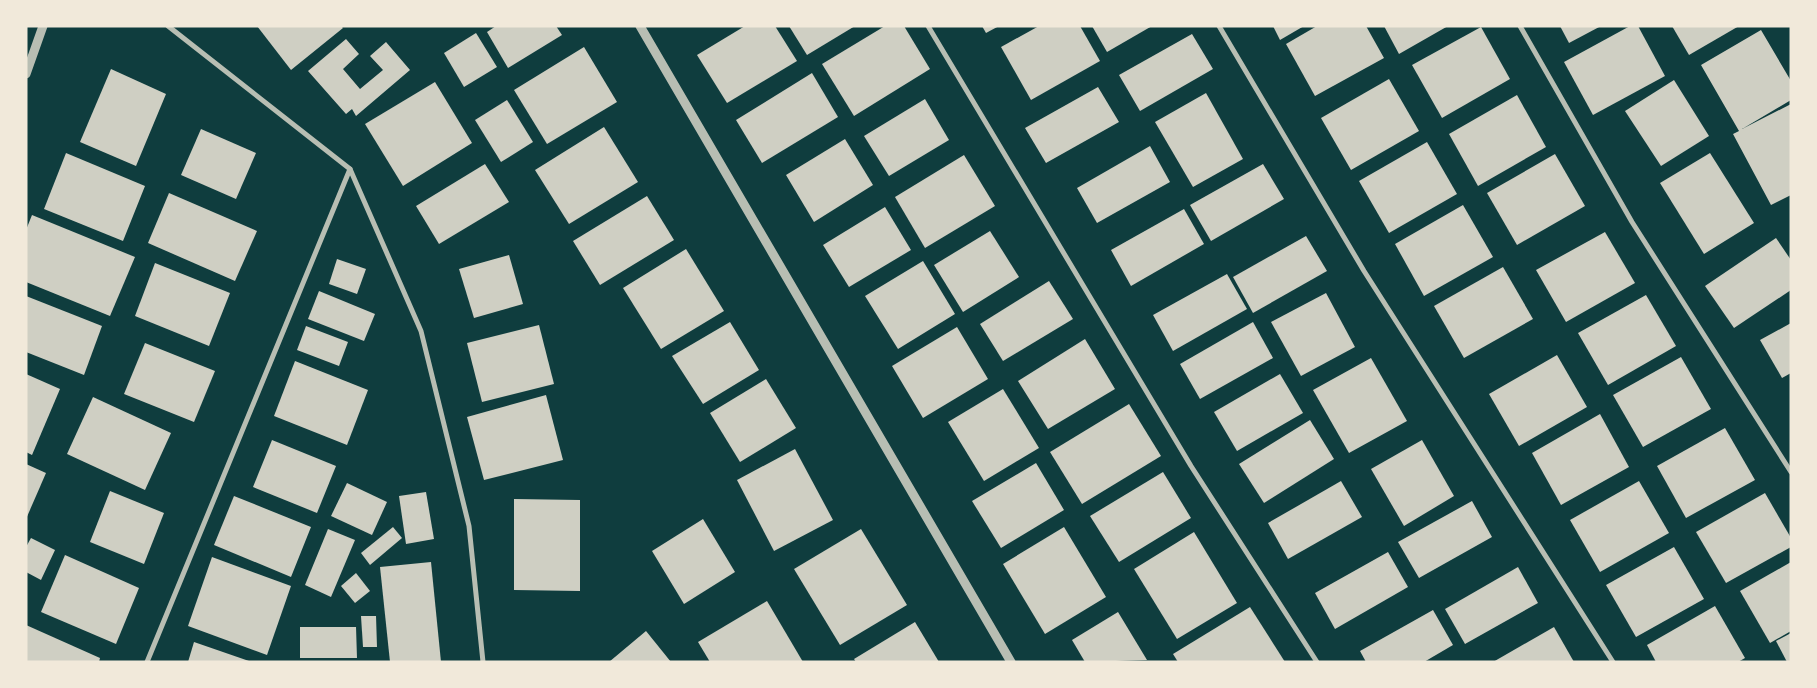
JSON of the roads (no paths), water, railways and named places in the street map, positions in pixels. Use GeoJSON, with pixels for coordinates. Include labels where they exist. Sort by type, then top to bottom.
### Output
{"type":"FeatureCollection","features":[{"type":"Feature","properties":{"kind":"street"},"geometry":{"type":"LineString","coordinates":[[26,74],[43,26]]}},
{"type":"Feature","properties":{"kind":"street"},"geometry":{"type":"LineString","coordinates":[[168,26],[350,169],[421,331],[469,526],[483,662]]}},
{"type":"Feature","properties":{"kind":"street"},"geometry":{"type":"LineString","coordinates":[[640,26],[1011,662]]}},
{"type":"Feature","properties":{"kind":"street"},"geometry":{"type":"LineString","coordinates":[[928,26],[1191,466],[1317,662]]}},
{"type":"Feature","properties":{"kind":"street"},"geometry":{"type":"LineString","coordinates":[[1219,26],[1364,271],[1613,662]]}},
{"type":"Feature","properties":{"kind":"street"},"geometry":{"type":"LineString","coordinates":[[1520,26],[1632,222],[1791,472]]}},
{"type":"Feature","properties":{"kind":"street"},"geometry":{"type":"LineString","coordinates":[[147,662],[350,169]]}}]}
